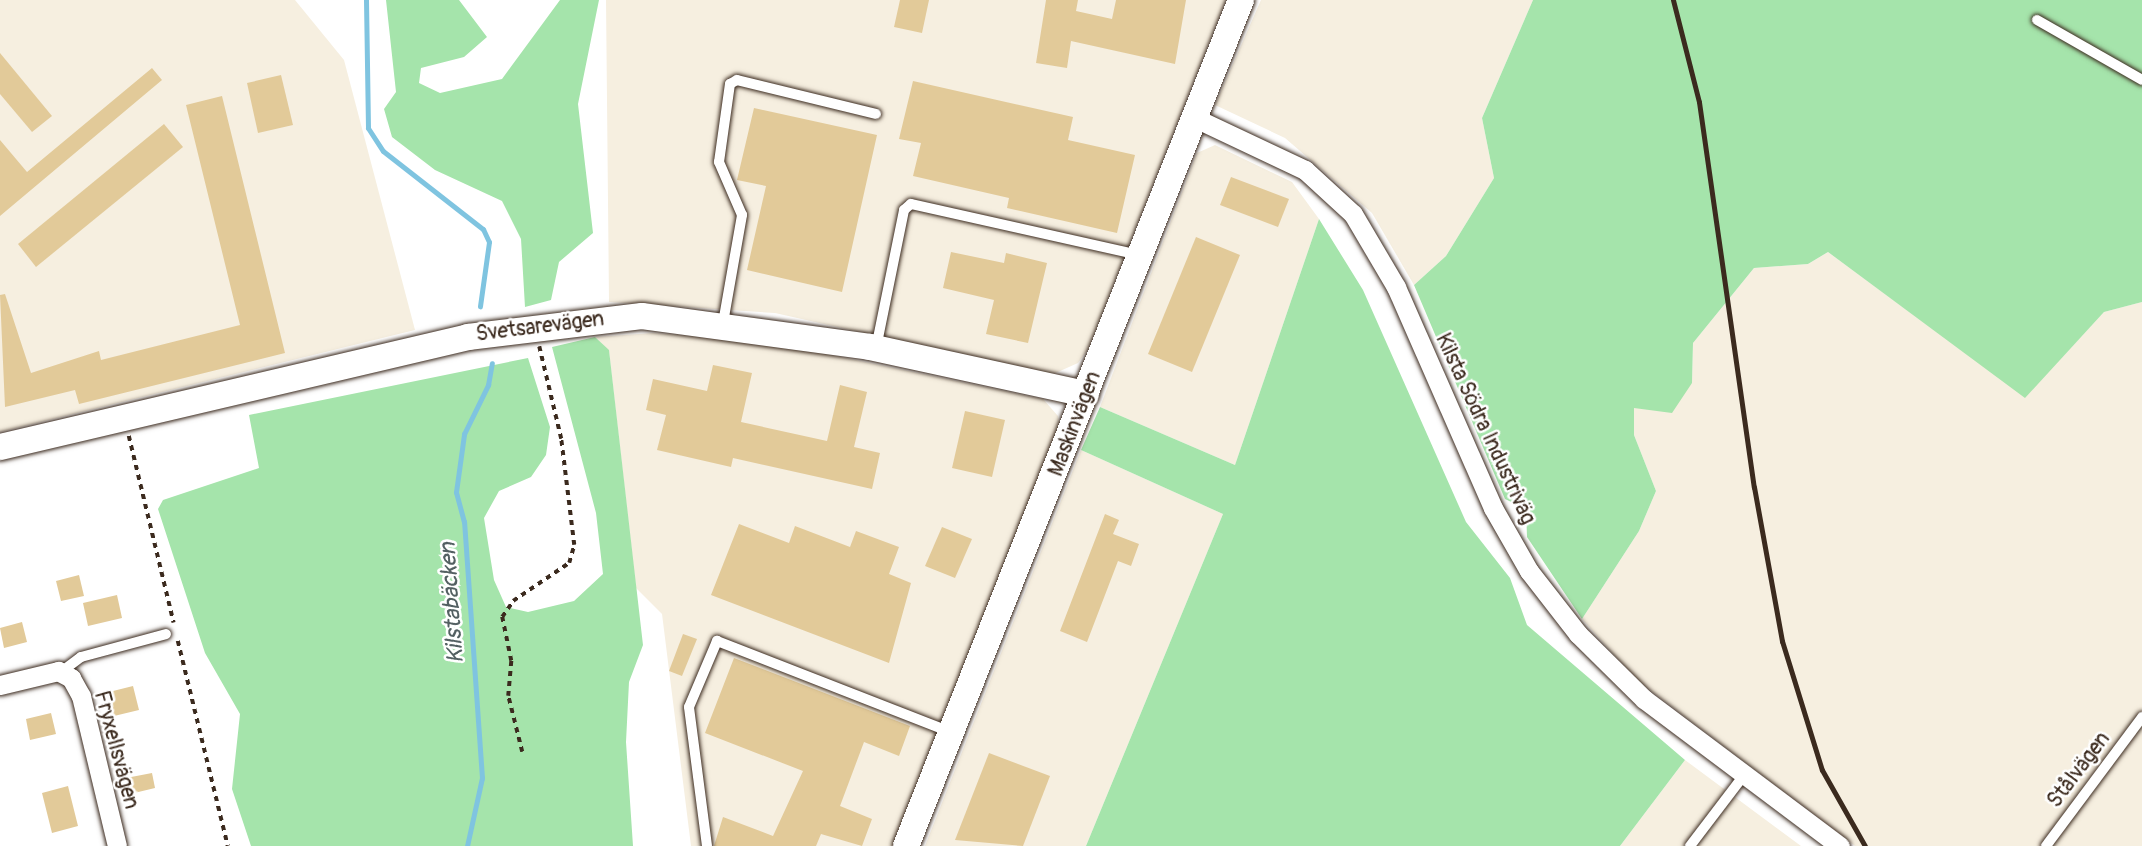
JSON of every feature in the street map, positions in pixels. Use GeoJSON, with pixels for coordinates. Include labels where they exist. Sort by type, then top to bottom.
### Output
{"type":"FeatureCollection","features":[{"type":"Feature","properties":{"kind":"street","name":"Maskinvägen"},"geometry":{"type":"LineString","coordinates":[[906,846],[1241,0]]}},
{"type":"Feature","properties":{"kind":"street","name":"Kilsta Södra Industriväg"},"geometry":{"type":"LineString","coordinates":[[1195,118],[1295,164],[1353,214],[1396,287],[1484,489],[1530,571],[1609,665],[1744,775],[1840,846]]}},
{"type":"Feature","properties":{"kind":"street","name":"Svetsarevägen"},"geometry":{"type":"LineString","coordinates":[[0,447],[534,325],[642,316],[723,323],[876,348],[1086,394]]}},
{"type":"Feature","properties":{"kind":"street"},"geometry":{"type":"LineString","coordinates":[[0,685],[61,672]]}},
{"type":"Feature","properties":{"kind":"street","name":"Fryxellsvägen"},"geometry":{"type":"LineString","coordinates":[[61,672],[81,696],[117,846]]}},
{"type":"Feature","properties":{"kind":"lane"},"geometry":{"type":"LineString","coordinates":[[2037,20],[2142,80]]}},
{"type":"Feature","properties":{"kind":"lane"},"geometry":{"type":"LineString","coordinates":[[723,323],[742,215],[719,162],[730,84],[737,80],[876,114]]}},
{"type":"Feature","properties":{"kind":"lane"},"geometry":{"type":"LineString","coordinates":[[876,348],[904,210],[911,204],[1140,255]]}},
{"type":"Feature","properties":{"kind":"lane"},"geometry":{"type":"LineString","coordinates":[[61,672],[81,657],[166,634]]}},
{"type":"Feature","properties":{"kind":"lane"},"geometry":{"type":"LineString","coordinates":[[707,846],[689,707],[717,641],[951,733]]}},
{"type":"Feature","properties":{"kind":"lane","name":"Stålvägen"},"geometry":{"type":"LineString","coordinates":[[2046,846],[2142,718]]}},
{"type":"Feature","properties":{"kind":"lane"},"geometry":{"type":"LineString","coordinates":[[1690,846],[1744,775]]}},
{"type":"Feature","properties":{"kind":"path"},"geometry":{"type":"LineString","coordinates":[[522,752],[508,696],[511,661],[502,617],[513,601],[569,563],[574,545],[561,439],[534,325]]}},
{"type":"Feature","properties":{"kind":"shaded area"},"geometry":{"type":"Polygon","coordinates":[[[0,0],[295,0],[344,60],[415,330],[0,432],[0,0]]]}},
{"type":"Feature","properties":{"kind":"shaded area"},"geometry":{"type":"Polygon","coordinates":[[[606,0],[1226,0],[1088,349],[1078,363],[1051,375],[775,313],[609,302],[606,0]]]}},
{"type":"Feature","properties":{"kind":"shaded area"},"geometry":{"type":"Polygon","coordinates":[[[1261,0],[1533,0],[1482,118],[1494,178],[1446,256],[1414,285],[1372,213],[1285,138],[1215,105],[1261,0]]]}},
{"type":"Feature","properties":{"kind":"shaded area"},"geometry":{"type":"Polygon","coordinates":[[[1215,145],[1292,182],[1319,219],[1235,465],[1100,407],[1197,153],[1215,145]]]}},
{"type":"Feature","properties":{"kind":"shaded area"},"geometry":{"type":"Polygon","coordinates":[[[1828,252],[2025,397],[2104,312],[2142,302],[2142,846],[1855,846],[1637,680],[1582,619],[1639,531],[1656,491],[1634,435],[1634,408],[1692,383],[1693,343],[1754,268],[1808,264],[1828,252]]]}},
{"type":"Feature","properties":{"kind":"shaded area"},"geometry":{"type":"Polygon","coordinates":[[[653,333],[764,341],[1043,399],[1058,416],[1060,430],[893,846],[691,846],[662,614],[636,588],[609,351],[595,337],[653,333]]]}},
{"type":"Feature","properties":{"kind":"shaded area"},"geometry":{"type":"Polygon","coordinates":[[[1081,450],[1223,514],[1086,846],[925,846],[1081,450]]]}},
{"type":"Feature","properties":{"kind":"shaded area"},"geometry":{"type":"Polygon","coordinates":[[[1685,760],[1801,846],[1620,846],[1685,760]]]}},
{"type":"Feature","properties":{"kind":"green space"},"geometry":{"type":"Polygon","coordinates":[[[386,0],[459,0],[487,37],[464,57],[421,68],[419,83],[440,93],[502,79],[560,0],[599,0],[578,104],[593,233],[559,262],[551,300],[525,307],[521,239],[502,201],[435,170],[392,137],[384,109],[396,92],[386,0]]]}},
{"type":"Feature","properties":{"kind":"green space"},"geometry":{"type":"Polygon","coordinates":[[[1533,0],[2142,0],[2142,302],[2104,312],[2025,398],[1828,252],[1808,264],[1754,268],[1693,343],[1692,383],[1672,413],[1634,408],[1634,435],[1656,491],[1639,531],[1582,619],[1527,537],[1526,509],[1505,499],[1414,285],[1446,256],[1494,178],[1482,118],[1533,0]]]}},
{"type":"Feature","properties":{"kind":"green space"},"geometry":{"type":"Polygon","coordinates":[[[1319,219],[1363,290],[1466,522],[1510,578],[1527,625],[1685,760],[1620,846],[1086,846],[1223,514],[1081,450],[1100,407],[1235,465],[1319,219]]]}},
{"type":"Feature","properties":{"kind":"green space"},"geometry":{"type":"Polygon","coordinates":[[[595,337],[609,350],[643,645],[629,682],[626,742],[633,846],[251,846],[232,789],[240,714],[205,653],[158,509],[163,500],[259,468],[249,415],[528,358],[550,427],[546,455],[531,477],[499,491],[484,518],[494,580],[506,607],[528,612],[574,601],[603,574],[596,513],[552,347],[595,337]]]}},
{"type":"Feature","properties":{"kind":"building"},"geometry":{"type":"Polygon","coordinates":[[[900,0],[929,0],[922,33],[894,27],[900,0]]]}},
{"type":"Feature","properties":{"kind":"building"},"geometry":{"type":"Polygon","coordinates":[[[1046,0],[1078,0],[1076,11],[1112,19],[1116,0],[1186,0],[1175,64],[1071,41],[1067,68],[1036,63],[1046,0]]]}},
{"type":"Feature","properties":{"kind":"building"},"geometry":{"type":"Polygon","coordinates":[[[0,53],[52,116],[32,132],[0,94],[0,53]]]}},
{"type":"Feature","properties":{"kind":"building"},"geometry":{"type":"Polygon","coordinates":[[[152,68],[162,80],[0,216],[0,140],[27,172],[152,68]]]}},
{"type":"Feature","properties":{"kind":"building"},"geometry":{"type":"Polygon","coordinates":[[[281,75],[293,125],[258,133],[247,83],[281,75]]]}},
{"type":"Feature","properties":{"kind":"building"},"geometry":{"type":"Polygon","coordinates":[[[913,81],[1073,117],[1068,140],[1135,155],[1117,233],[1007,208],[1009,198],[913,176],[921,143],[899,139],[913,81]]]}},
{"type":"Feature","properties":{"kind":"building"},"geometry":{"type":"Polygon","coordinates":[[[222,96],[285,353],[79,404],[75,390],[5,407],[0,295],[5,294],[31,373],[99,351],[101,360],[240,325],[186,105],[222,96]]]}},
{"type":"Feature","properties":{"kind":"building"},"geometry":{"type":"Polygon","coordinates":[[[754,108],[877,135],[842,292],[747,270],[766,186],[737,180],[754,108]]]}},
{"type":"Feature","properties":{"kind":"building"},"geometry":{"type":"Polygon","coordinates":[[[164,124],[183,147],[36,267],[18,244],[164,124]]]}},
{"type":"Feature","properties":{"kind":"building"},"geometry":{"type":"Polygon","coordinates":[[[1231,177],[1289,199],[1278,227],[1220,205],[1231,177]]]}},
{"type":"Feature","properties":{"kind":"building"},"geometry":{"type":"Polygon","coordinates":[[[1196,237],[1240,255],[1192,372],[1148,354],[1196,237]]]}},
{"type":"Feature","properties":{"kind":"building"},"geometry":{"type":"Polygon","coordinates":[[[951,252],[1004,263],[1006,253],[1047,263],[1028,343],[986,334],[994,300],[943,288],[951,252]]]}},
{"type":"Feature","properties":{"kind":"building"},"geometry":{"type":"Polygon","coordinates":[[[713,365],[752,373],[741,422],[827,441],[840,385],[867,392],[854,447],[880,453],[872,489],[733,458],[731,467],[657,450],[666,415],[646,410],[653,379],[707,391],[713,365]]]}},
{"type":"Feature","properties":{"kind":"building"},"geometry":{"type":"Polygon","coordinates":[[[965,411],[1005,420],[992,477],[952,468],[965,411]]]}},
{"type":"Feature","properties":{"kind":"building"},"geometry":{"type":"Polygon","coordinates":[[[1105,514],[1119,520],[1113,534],[1139,544],[1131,566],[1118,561],[1087,642],[1060,631],[1105,514]]]}},
{"type":"Feature","properties":{"kind":"building"},"geometry":{"type":"Polygon","coordinates":[[[739,524],[789,543],[795,526],[850,547],[856,531],[899,547],[889,574],[911,583],[889,663],[711,595],[739,524]]]}},
{"type":"Feature","properties":{"kind":"building"},"geometry":{"type":"Polygon","coordinates":[[[942,527],[972,539],[955,578],[925,566],[942,527]]]}},
{"type":"Feature","properties":{"kind":"building"},"geometry":{"type":"Polygon","coordinates":[[[79,575],[84,596],[61,601],[56,581],[79,575]]]}},
{"type":"Feature","properties":{"kind":"building"},"geometry":{"type":"Polygon","coordinates":[[[117,595],[122,618],[88,626],[83,603],[117,595]]]}},
{"type":"Feature","properties":{"kind":"building"},"geometry":{"type":"Polygon","coordinates":[[[22,622],[27,642],[4,648],[0,628],[22,622]]]}},
{"type":"Feature","properties":{"kind":"building"},"geometry":{"type":"Polygon","coordinates":[[[683,634],[697,639],[682,676],[669,671],[683,634]]]}},
{"type":"Feature","properties":{"kind":"building"},"geometry":{"type":"Polygon","coordinates":[[[734,658],[910,726],[899,756],[864,742],[840,806],[872,819],[862,846],[821,834],[816,846],[714,846],[723,817],[773,836],[803,771],[705,733],[734,658]]]}},
{"type":"Feature","properties":{"kind":"building"},"geometry":{"type":"Polygon","coordinates":[[[133,686],[139,710],[114,716],[109,692],[133,686]]]}},
{"type":"Feature","properties":{"kind":"building"},"geometry":{"type":"Polygon","coordinates":[[[51,713],[56,734],[30,740],[26,719],[51,713]]]}},
{"type":"Feature","properties":{"kind":"building"},"geometry":{"type":"Polygon","coordinates":[[[989,753],[1050,776],[1023,846],[955,840],[989,753]]]}},
{"type":"Feature","properties":{"kind":"building"},"geometry":{"type":"Polygon","coordinates":[[[152,773],[155,788],[130,794],[126,778],[152,773]]]}},
{"type":"Feature","properties":{"kind":"building"},"geometry":{"type":"Polygon","coordinates":[[[68,786],[78,826],[52,833],[42,793],[68,786]]]}},
{"type":"Feature","properties":{"kind":"waterway","name":"Kilstabäcken"},"geometry":{"type":"LineString","coordinates":[[366,0],[368,128],[383,151],[483,229],[489,242],[480,306]]}},
{"type":"Feature","properties":{"kind":"waterway","name":"Kilstabäcken"},"geometry":{"type":"LineString","coordinates":[[467,846],[482,778],[464,522],[456,492],[464,434],[488,385],[492,363]]}},
{"type":"Feature","properties":{"kind":"railway"},"geometry":{"type":"LineString","coordinates":[[1673,0],[1699,102],[1754,487],[1782,641],[1822,770],[1865,846]]}}]}
